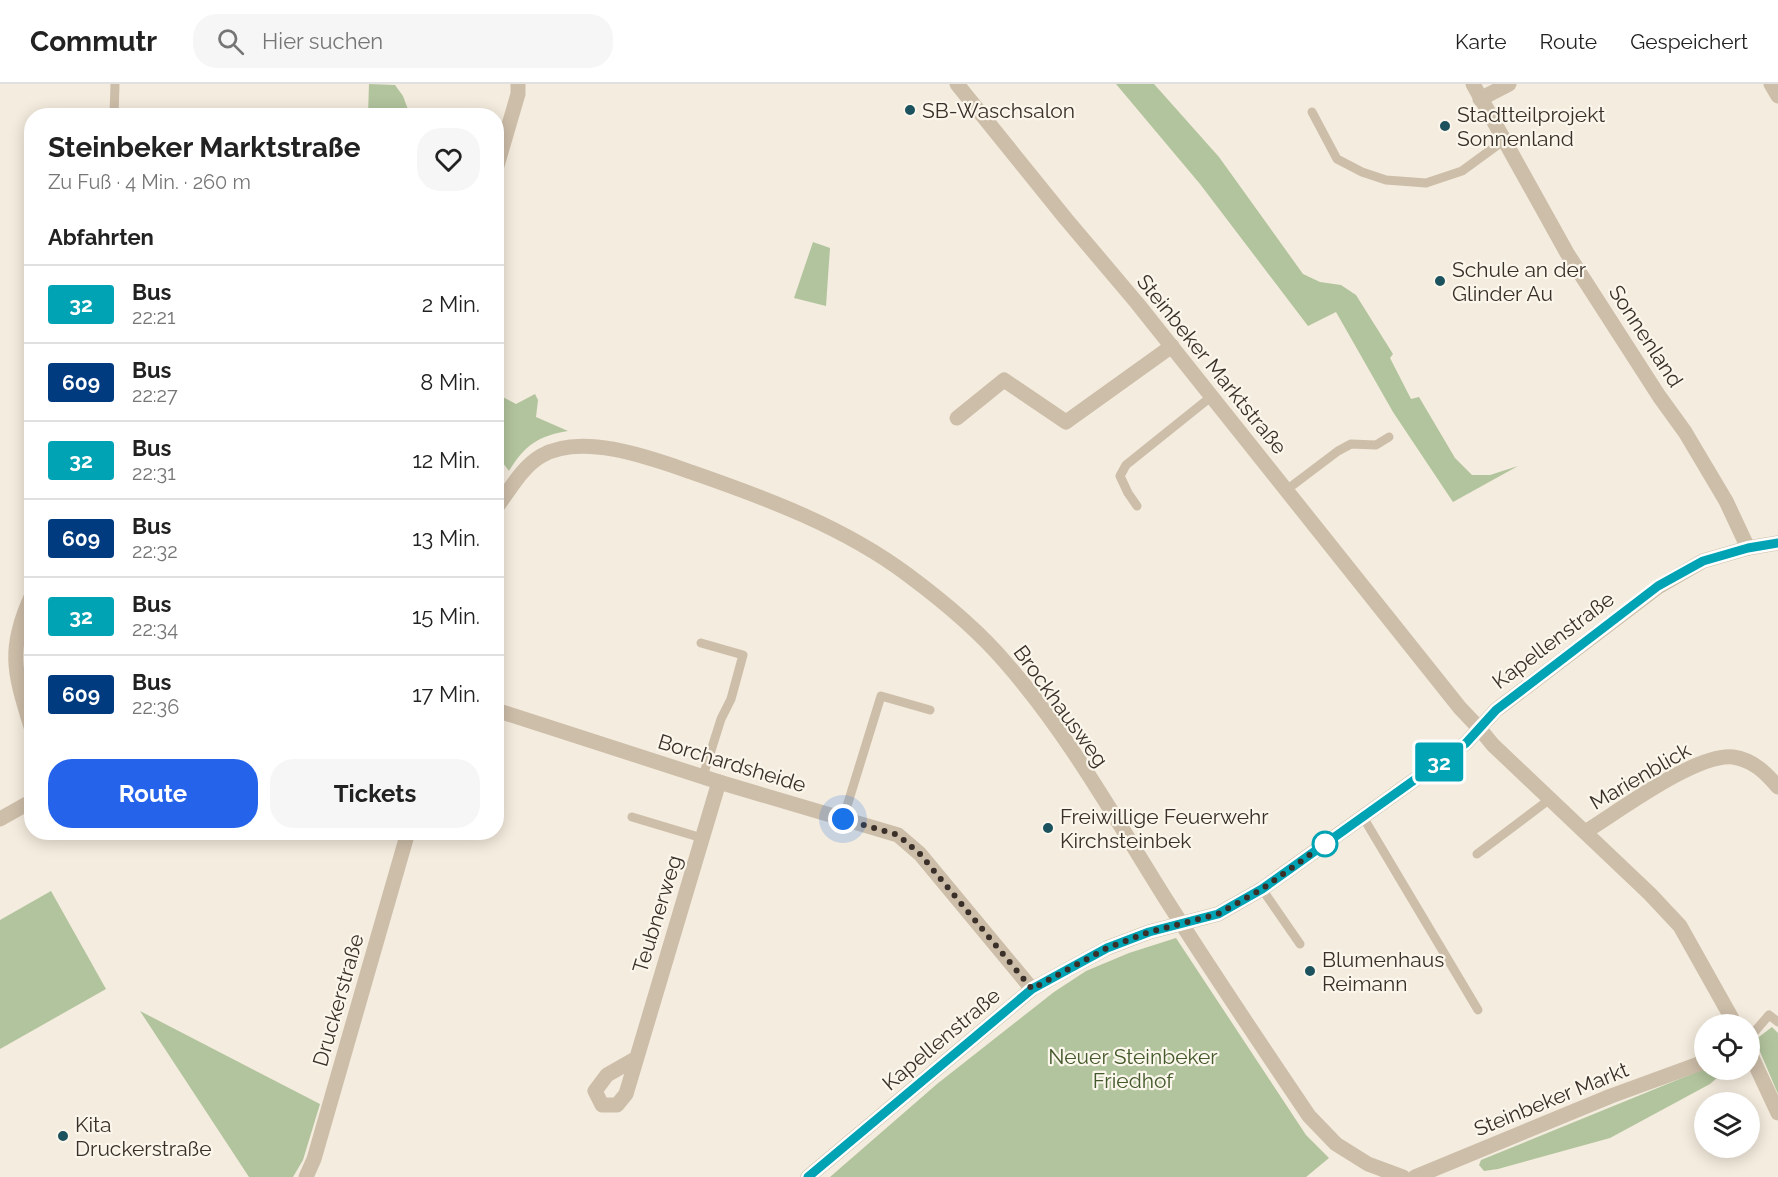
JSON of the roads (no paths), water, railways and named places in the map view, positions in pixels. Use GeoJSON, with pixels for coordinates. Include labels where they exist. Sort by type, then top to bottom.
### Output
{"type":"FeatureCollection","features":[{"type":"Feature","properties":{"kind":"street"},"geometry":{"type":"LineString","coordinates":[[504,142],[518,94],[518,84]]}},
{"type":"Feature","properties":{"kind":"street","name":"Steinbeker Marktstraße"},"geometry":{"type":"LineString","coordinates":[[957,84],[1172,346],[1285,491],[1460,708],[1493,745],[1650,894],[1680,926],[1729,1014]]}},
{"type":"Feature","properties":{"kind":"street","name":"Sonnenland"},"geometry":{"type":"LineString","coordinates":[[1473,84],[1566,253],[1702,462],[1726,501],[1748,548]]}},
{"type":"Feature","properties":{"kind":"street"},"geometry":{"type":"LineString","coordinates":[[1480,99],[1509,84]]}},
{"type":"Feature","properties":{"kind":"street"},"geometry":{"type":"LineString","coordinates":[[1771,84],[1778,96]]}},
{"type":"Feature","properties":{"kind":"street"},"geometry":{"type":"LineString","coordinates":[[957,418],[1005,380],[1066,422],[1172,346]]}},
{"type":"Feature","properties":{"kind":"street","name":"Brockhausweg"},"geometry":{"type":"LineString","coordinates":[[504,498],[530,464],[542,456],[555,450],[580,446],[605,448],[664,463],[717,481],[846,535],[874,552],[939,600],[974,630],[1037,700],[1309,1116],[1335,1144],[1368,1164],[1403,1177]]}},
{"type":"Feature","properties":{"kind":"street","name":"Kapellenstraße"},"geometry":{"type":"LineString","coordinates":[[808,1177],[1032,989],[1107,948],[1149,932],[1218,914],[1262,889],[1466,743],[1496,710],[1658,586],[1703,561],[1748,548],[1778,543]]}},
{"type":"Feature","properties":{"kind":"street"},"geometry":{"type":"LineString","coordinates":[[24,615],[18,630],[15,654],[16,677],[24,704]]}},
{"type":"Feature","properties":{"kind":"street","name":"Borchardsheide"},"geometry":{"type":"LineString","coordinates":[[504,713],[718,782],[898,835],[920,854],[1032,989]]}},
{"type":"Feature","properties":{"kind":"street","name":"Marienblick"},"geometry":{"type":"LineString","coordinates":[[1585,832],[1686,769],[1705,761],[1724,757],[1745,760],[1757,765],[1778,787]]}},
{"type":"Feature","properties":{"kind":"street","name":"Teubnerweg"},"geometry":{"type":"LineString","coordinates":[[635,1059],[718,782]]}},
{"type":"Feature","properties":{"kind":"street"},"geometry":{"type":"LineString","coordinates":[[0,819],[24,806]]}},
{"type":"Feature","properties":{"kind":"street","name":"Druckerstraße"},"geometry":{"type":"LineString","coordinates":[[306,1177],[314,1159],[406,840]]}},
{"type":"Feature","properties":{"kind":"street","name":"Steinbeker Markt"},"geometry":{"type":"LineString","coordinates":[[1415,1177],[1611,1096],[1694,1066]]}},
{"type":"Feature","properties":{"kind":"street"},"geometry":{"type":"LineString","coordinates":[[1760,1075],[1778,1113]]}},
{"type":"Feature","properties":{"kind":"lane"},"geometry":{"type":"LineString","coordinates":[[114,108],[115,84]]}},
{"type":"Feature","properties":{"kind":"lane"},"geometry":{"type":"LineString","coordinates":[[1312,112],[1337,159],[1362,172],[1386,180],[1426,183],[1462,171],[1503,141]]}},
{"type":"Feature","properties":{"kind":"lane"},"geometry":{"type":"LineString","coordinates":[[1137,506],[1120,476],[1126,465],[1212,396]]}},
{"type":"Feature","properties":{"kind":"lane"},"geometry":{"type":"LineString","coordinates":[[1285,491],[1338,451],[1351,444],[1376,445],[1389,437]]}},
{"type":"Feature","properties":{"kind":"lane"},"geometry":{"type":"LineString","coordinates":[[701,643],[743,655],[731,699],[721,719],[703,776]]}},
{"type":"Feature","properties":{"kind":"lane"},"geometry":{"type":"LineString","coordinates":[[843,819],[881,696],[930,710]]}},
{"type":"Feature","properties":{"kind":"lane"},"geometry":{"type":"LineString","coordinates":[[1477,854],[1550,800]]}},
{"type":"Feature","properties":{"kind":"lane"},"geometry":{"type":"LineString","coordinates":[[632,817],[702,838]]}},
{"type":"Feature","properties":{"kind":"lane"},"geometry":{"type":"LineString","coordinates":[[1363,817],[1478,1010]]}},
{"type":"Feature","properties":{"kind":"lane"},"geometry":{"type":"LineString","coordinates":[[1262,889],[1300,944]]}},
{"type":"Feature","properties":{"kind":"lane"},"geometry":{"type":"LineString","coordinates":[[1760,1025],[1769,1015],[1778,1022]]}},
{"type":"Feature","properties":{"kind":"place","name":"SB-Waschsalon"},"geometry":{"type":"Point","coordinates":[910,110]}},
{"type":"Feature","properties":{"kind":"place","name":"Stadtteilprojekt Sonnenland"},"geometry":{"type":"Point","coordinates":[1445,126]}},
{"type":"Feature","properties":{"kind":"place","name":"Schule an der Glinder Au"},"geometry":{"type":"Point","coordinates":[1440,281]}},
{"type":"Feature","properties":{"kind":"place","name":"Freiwillige Feuerwehr Kirchsteinbek"},"geometry":{"type":"Point","coordinates":[1048,828]}},
{"type":"Feature","properties":{"kind":"place","name":"Blumenhaus Reimann"},"geometry":{"type":"Point","coordinates":[1310,971]}},
{"type":"Feature","properties":{"kind":"place","name":"Kita Druckerstraße"},"geometry":{"type":"Point","coordinates":[63,1136]}},
{"type":"Feature","properties":{"kind":"park label","name":"Neuer Steinbeker Friedhof"},"geometry":{"type":"Point","coordinates":[1133,1068]}}]}
